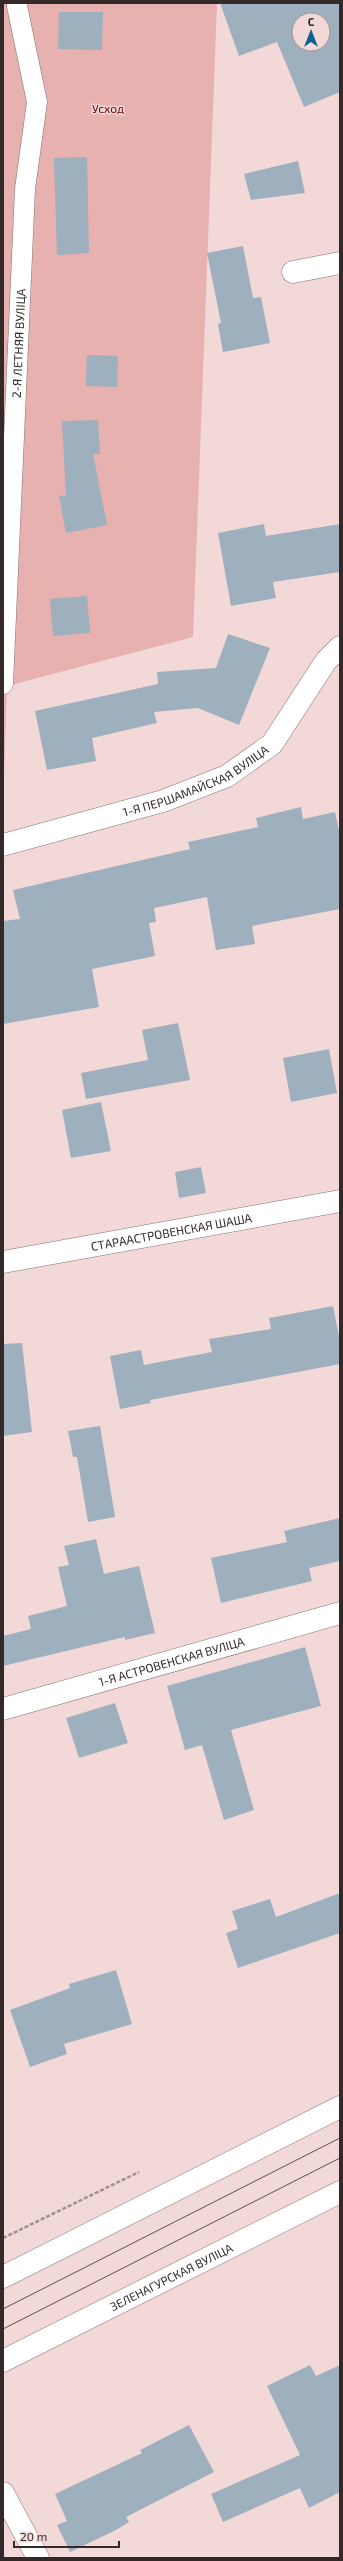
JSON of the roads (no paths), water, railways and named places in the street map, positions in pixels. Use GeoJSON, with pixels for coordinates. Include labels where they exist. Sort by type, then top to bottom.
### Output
{"type":"FeatureCollection","features":[{"type":"Feature","properties":{"kind":"street"},"geometry":{"type":"LineString","coordinates":[[293,272],[340,263]]}},
{"type":"Feature","properties":{"kind":"street","name":"1-Я ПЕРШАМАЙСКАЯ ВУЛІЦА"},"geometry":{"type":"LineString","coordinates":[[3,845],[163,801],[227,776],[272,744],[326,661],[340,647]]}},
{"type":"Feature","properties":{"kind":"street","name":"СТАРААСТРОВЕНСКАЯ ШАША"},"geometry":{"type":"LineString","coordinates":[[3,1262],[340,1201]]}},
{"type":"Feature","properties":{"kind":"street","name":"1-Я АСТРОВЕНСКАЯ ВУЛІЦА"},"geometry":{"type":"LineString","coordinates":[[3,1709],[189,1658],[340,1613]]}},
{"type":"Feature","properties":{"kind":"street"},"geometry":{"type":"LineString","coordinates":[[3,2277],[340,2107]]}},
{"type":"Feature","properties":{"kind":"street","name":"ЗЕЛЕНАГУРСКАЯ ВУЛІЦА"},"geometry":{"type":"LineString","coordinates":[[3,2361],[340,2192]]}},
{"type":"Feature","properties":{"kind":"street"},"geometry":{"type":"LineString","coordinates":[[3,2493],[38,2558]]}},
{"type":"Feature","properties":{"kind":"lane","name":"2-Я ЛЕТНЯЯ ВУЛІЦА"},"geometry":{"type":"LineString","coordinates":[[3,684],[25,189],[37,102],[17,6]]}},
{"type":"Feature","properties":{"kind":"tram line"},"geometry":{"type":"LineString","coordinates":[[3,2309],[340,2138]]}},
{"type":"Feature","properties":{"kind":"tram line"},"geometry":{"type":"LineString","coordinates":[[3,2329],[340,2158]]}},
{"type":"Feature","properties":{"kind":"park label","name":"Усход"},"geometry":{"type":"Point","coordinates":[108,108]}}]}
